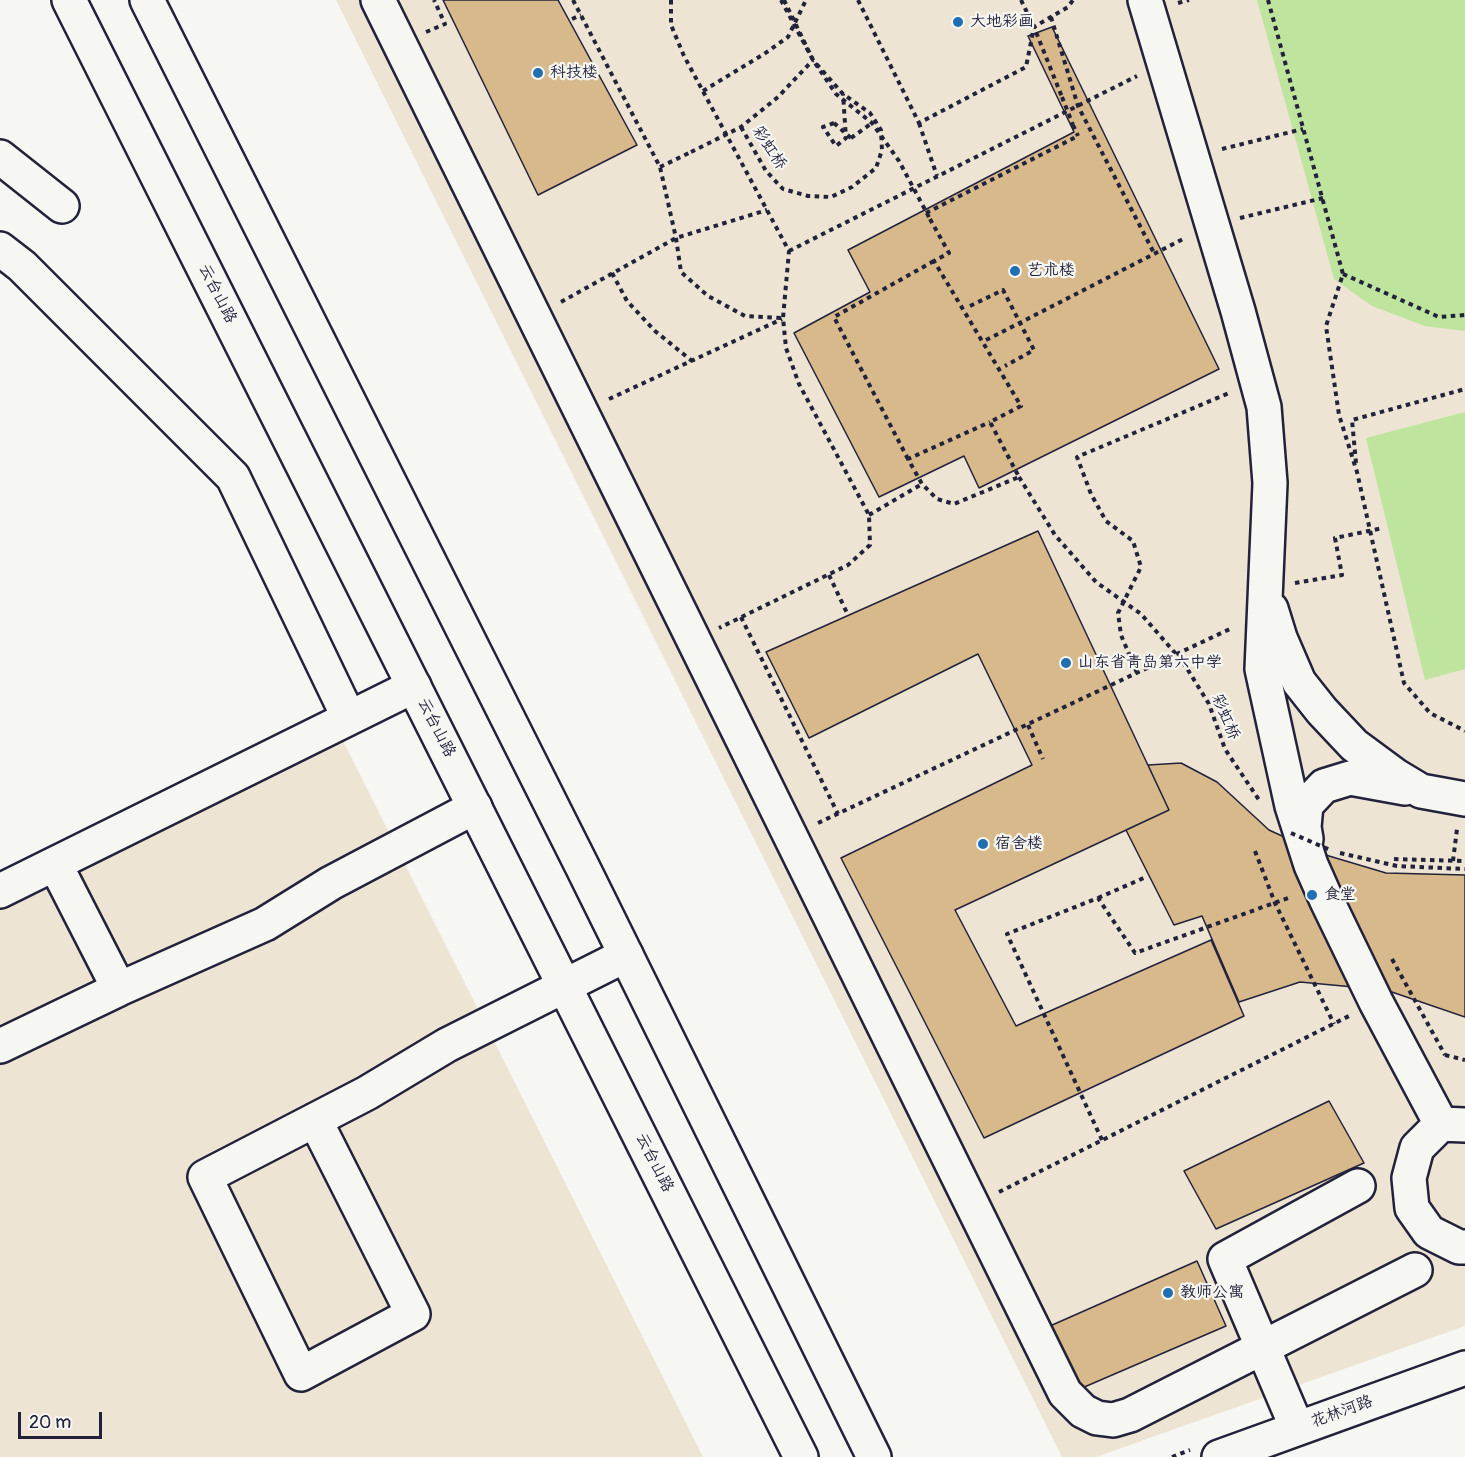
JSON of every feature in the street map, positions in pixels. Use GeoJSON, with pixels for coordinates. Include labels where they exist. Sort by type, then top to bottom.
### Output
{"type":"FeatureCollection","features":[{"type":"Feature","properties":{"kind":"street","name":"云台山路"},"geometry":{"type":"LineString","coordinates":[[69,0],[801,1457]]}},
{"type":"Feature","properties":{"kind":"street"},"geometry":{"type":"LineString","coordinates":[[147,0],[626,955],[873,1457]]}},
{"type":"Feature","properties":{"kind":"street"},"geometry":{"type":"LineString","coordinates":[[378,0],[1065,1393],[1083,1412],[1097,1418],[1113,1419],[1130,1415],[1415,1270]]}},
{"type":"Feature","properties":{"kind":"street"},"geometry":{"type":"LineString","coordinates":[[1145,0],[1264,407],[1270,483],[1262,669],[1292,806],[1326,901],[1376,1002],[1453,1124],[1417,1148],[1409,1178],[1412,1208],[1429,1232],[1459,1248],[1465,1247]]}},
{"type":"Feature","properties":{"kind":"street"},"geometry":{"type":"LineString","coordinates":[[0,157],[62,206]]}},
{"type":"Feature","properties":{"kind":"street"},"geometry":{"type":"LineString","coordinates":[[0,249],[22,266],[233,477],[349,718]]}},
{"type":"Feature","properties":{"kind":"street"},"geometry":{"type":"LineString","coordinates":[[1264,600],[1299,682],[1316,704],[1354,745],[1421,791]]}},
{"type":"Feature","properties":{"kind":"street"},"geometry":{"type":"LineString","coordinates":[[0,891],[414,686]]}},
{"type":"Feature","properties":{"kind":"street"},"geometry":{"type":"LineString","coordinates":[[1316,876],[1304,827],[1306,805],[1324,786],[1350,778],[1465,798]]}},
{"type":"Feature","properties":{"kind":"street"},"geometry":{"type":"LineString","coordinates":[[0,1046],[119,989],[265,924],[331,883],[475,807]]}},
{"type":"Feature","properties":{"kind":"street"},"geometry":{"type":"LineString","coordinates":[[55,864],[119,989]]}},
{"type":"Feature","properties":{"kind":"street"},"geometry":{"type":"LineString","coordinates":[[315,1120],[413,1314],[300,1374],[206,1177],[367,1092],[447,1045],[626,955]]}},
{"type":"Feature","properties":{"kind":"street"},"geometry":{"type":"LineString","coordinates":[[1297,1428],[1225,1259],[1358,1186]]}},
{"type":"Feature","properties":{"kind":"street","name":"花林河路"},"geometry":{"type":"LineString","coordinates":[[1219,1457],[1465,1368]]}},
{"type":"Feature","properties":{"kind":"path"},"geometry":{"type":"LineString","coordinates":[[434,0],[445,24]]}},
{"type":"Feature","properties":{"kind":"path"},"geometry":{"type":"LineString","coordinates":[[573,0],[660,167],[681,272],[708,296],[745,316],[783,318]]}},
{"type":"Feature","properties":{"kind":"path"},"geometry":{"type":"LineString","coordinates":[[671,0],[670,25],[684,56],[789,251],[783,318],[786,348],[799,384],[868,515],[870,545],[848,565],[694,640]]}},
{"type":"Feature","properties":{"kind":"path"},"geometry":{"type":"LineString","coordinates":[[782,0],[813,60]]}},
{"type":"Feature","properties":{"kind":"path"},"geometry":{"type":"LineString","coordinates":[[782,0],[813,60],[837,94],[872,123],[899,161],[949,253],[834,317],[922,484],[937,499],[954,504],[1019,477]]}},
{"type":"Feature","properties":{"kind":"path"},"geometry":{"type":"LineString","coordinates":[[703,91],[788,37],[806,0]]}},
{"type":"Feature","properties":{"kind":"path"},"geometry":{"type":"LineString","coordinates":[[858,0],[919,123],[937,176]]}},
{"type":"Feature","properties":{"kind":"path"},"geometry":{"type":"LineString","coordinates":[[927,213],[1078,136],[1021,0]]}},
{"type":"Feature","properties":{"kind":"path"},"geometry":{"type":"LineString","coordinates":[[919,123],[1026,67],[1034,27],[1068,7],[1073,0]]}},
{"type":"Feature","properties":{"kind":"path"},"geometry":{"type":"LineString","coordinates":[[1268,0],[1343,274],[1326,326],[1339,415],[1357,472],[1404,683],[1430,713],[1465,731]]}},
{"type":"Feature","properties":{"kind":"path"},"geometry":{"type":"LineString","coordinates":[[572,19],[580,15]]}},
{"type":"Feature","properties":{"kind":"path"},"geometry":{"type":"LineString","coordinates":[[1051,17],[1078,106],[1154,254]]}},
{"type":"Feature","properties":{"kind":"path","name":"彩虹桥"},"geometry":{"type":"LineString","coordinates":[[660,167],[741,127],[777,98],[813,60],[843,94],[870,114],[881,130],[882,150],[876,168],[852,187],[831,197],[808,196],[783,189],[766,171],[741,127]]}},
{"type":"Feature","properties":{"kind":"path"},"geometry":{"type":"LineString","coordinates":[[789,251],[1164,63]]}},
{"type":"Feature","properties":{"kind":"path"},"geometry":{"type":"LineString","coordinates":[[843,94],[846,138],[836,146],[823,127],[834,123],[851,138],[872,123]]}},
{"type":"Feature","properties":{"kind":"path"},"geometry":{"type":"LineString","coordinates":[[1192,156],[1303,129]]}},
{"type":"Feature","properties":{"kind":"path"},"geometry":{"type":"LineString","coordinates":[[985,340],[1212,224],[1323,198]]}},
{"type":"Feature","properties":{"kind":"path"},"geometry":{"type":"LineString","coordinates":[[534,316],[676,238],[767,210]]}},
{"type":"Feature","properties":{"kind":"path"},"geometry":{"type":"LineString","coordinates":[[909,459],[1021,406],[985,340],[934,261]]}},
{"type":"Feature","properties":{"kind":"path"},"geometry":{"type":"LineString","coordinates":[[612,273],[627,301],[655,331],[692,361]]}},
{"type":"Feature","properties":{"kind":"path"},"geometry":{"type":"LineString","coordinates":[[1343,274],[1438,317],[1465,315]]}},
{"type":"Feature","properties":{"kind":"path"},"geometry":{"type":"LineString","coordinates":[[970,306],[1003,290],[1034,350],[1005,366]]}},
{"type":"Feature","properties":{"kind":"path"},"geometry":{"type":"LineString","coordinates":[[582,412],[783,318]]}},
{"type":"Feature","properties":{"kind":"path"},"geometry":{"type":"LineString","coordinates":[[1137,673],[1121,635],[1118,613],[1141,567],[1133,541],[1106,521],[1091,494],[1077,457],[1257,381]]}},
{"type":"Feature","properties":{"kind":"path"},"geometry":{"type":"LineString","coordinates":[[1357,472],[1352,420],[1465,390]]}},
{"type":"Feature","properties":{"kind":"path","name":"彩虹桥"},"geometry":{"type":"LineString","coordinates":[[990,422],[1019,477],[1054,535],[1096,582],[1141,614],[1183,662],[1209,704],[1225,749],[1256,798],[1263,805]]}},
{"type":"Feature","properties":{"kind":"path"},"geometry":{"type":"LineString","coordinates":[[868,515],[922,484]]}},
{"type":"Feature","properties":{"kind":"path"},"geometry":{"type":"LineString","coordinates":[[790,836],[1137,673],[1264,600],[1342,575],[1335,538],[1383,528]]}},
{"type":"Feature","properties":{"kind":"path"},"geometry":{"type":"LineString","coordinates":[[829,575],[847,613]]}},
{"type":"Feature","properties":{"kind":"path"},"geometry":{"type":"LineString","coordinates":[[741,617],[838,814]]}},
{"type":"Feature","properties":{"kind":"path"},"geometry":{"type":"LineString","coordinates":[[1028,725],[1043,759]]}},
{"type":"Feature","properties":{"kind":"path"},"geometry":{"type":"LineString","coordinates":[[1284,826],[1291,834],[1334,852],[1397,866],[1465,869]]}},
{"type":"Feature","properties":{"kind":"path"},"geometry":{"type":"LineString","coordinates":[[1254,851],[1275,903],[1334,1024]]}},
{"type":"Feature","properties":{"kind":"path"},"geometry":{"type":"LineString","coordinates":[[1394,858],[1465,861]]}},
{"type":"Feature","properties":{"kind":"path"},"geometry":{"type":"LineString","coordinates":[[1098,898],[1135,954],[1275,903],[1316,876]]}},
{"type":"Feature","properties":{"kind":"path"},"geometry":{"type":"LineString","coordinates":[[1102,1140],[1007,934],[1146,877]]}},
{"type":"Feature","properties":{"kind":"path"},"geometry":{"type":"LineString","coordinates":[[973,1205],[1376,1002]]}},
{"type":"Feature","properties":{"kind":"path"},"geometry":{"type":"LineString","coordinates":[[1445,1055],[1465,1060]]}},
{"type":"Feature","properties":{"kind":"shaded area","name":"山东省青岛第六中学"},"geometry":{"type":"Polygon","coordinates":[[[336,0],[1465,0],[1465,1326],[1096,1457],[1062,1457],[336,0]]]}},
{"type":"Feature","properties":{"kind":"shaded area"},"geometry":{"type":"Polygon","coordinates":[[[328,711],[703,1457],[0,1457],[0,875],[328,711]]]}},
{"type":"Feature","properties":{"kind":"green space"},"geometry":{"type":"Polygon","coordinates":[[[1257,0],[1465,0],[1465,331],[1425,326],[1372,306],[1334,279],[1257,0]]]}},
{"type":"Feature","properties":{"kind":"green space"},"geometry":{"type":"Polygon","coordinates":[[[1465,412],[1465,669],[1425,680],[1366,438],[1465,412]]]}},
{"type":"Feature","properties":{"kind":"building","name":"科技楼"},"geometry":{"type":"Polygon","coordinates":[[[443,0],[558,0],[637,145],[538,195],[443,0]]]}},
{"type":"Feature","properties":{"kind":"building","name":"艺术楼"},"geometry":{"type":"Polygon","coordinates":[[[1052,27],[1219,369],[979,488],[964,456],[879,497],[794,333],[870,292],[848,250],[1074,132],[1028,36],[1052,27]]]}},
{"type":"Feature","properties":{"kind":"building","name":"宿舍楼"},"geometry":{"type":"Polygon","coordinates":[[[1038,531],[1169,810],[955,910],[1016,1026],[1211,940],[1244,1016],[984,1138],[841,858],[1032,765],[978,654],[809,738],[766,652],[1038,531]]]}},
{"type":"Feature","properties":{"kind":"building","name":"食堂"},"geometry":{"type":"Polygon","coordinates":[[[1181,763],[1217,782],[1269,830],[1319,853],[1386,873],[1465,875],[1465,1017],[1386,990],[1300,982],[1239,1002],[1202,916],[1174,925],[1126,830],[1169,810],[1148,765],[1181,763]]]}},
{"type":"Feature","properties":{"kind":"building"},"geometry":{"type":"Polygon","coordinates":[[[1329,1101],[1364,1163],[1216,1229],[1184,1171],[1329,1101]]]}},
{"type":"Feature","properties":{"kind":"building","name":"教师公寓"},"geometry":{"type":"Polygon","coordinates":[[[1197,1261],[1226,1326],[1082,1388],[1050,1326],[1197,1261]]]}},
{"type":"Feature","properties":{"kind":"place","name":"大地彩画"},"geometry":{"type":"Point","coordinates":[958,22]}},
{"type":"Feature","properties":{"kind":"place","name":"科技楼"},"geometry":{"type":"Point","coordinates":[538,73]}},
{"type":"Feature","properties":{"kind":"place","name":"艺术楼"},"geometry":{"type":"Point","coordinates":[1015,271]}},
{"type":"Feature","properties":{"kind":"place","name":"山东省青岛第六中学"},"geometry":{"type":"Point","coordinates":[1066,663]}},
{"type":"Feature","properties":{"kind":"place","name":"宿舍楼"},"geometry":{"type":"Point","coordinates":[983,844]}},
{"type":"Feature","properties":{"kind":"place","name":"食堂"},"geometry":{"type":"Point","coordinates":[1312,895]}},
{"type":"Feature","properties":{"kind":"place","name":"教师公寓"},"geometry":{"type":"Point","coordinates":[1168,1293]}}]}
